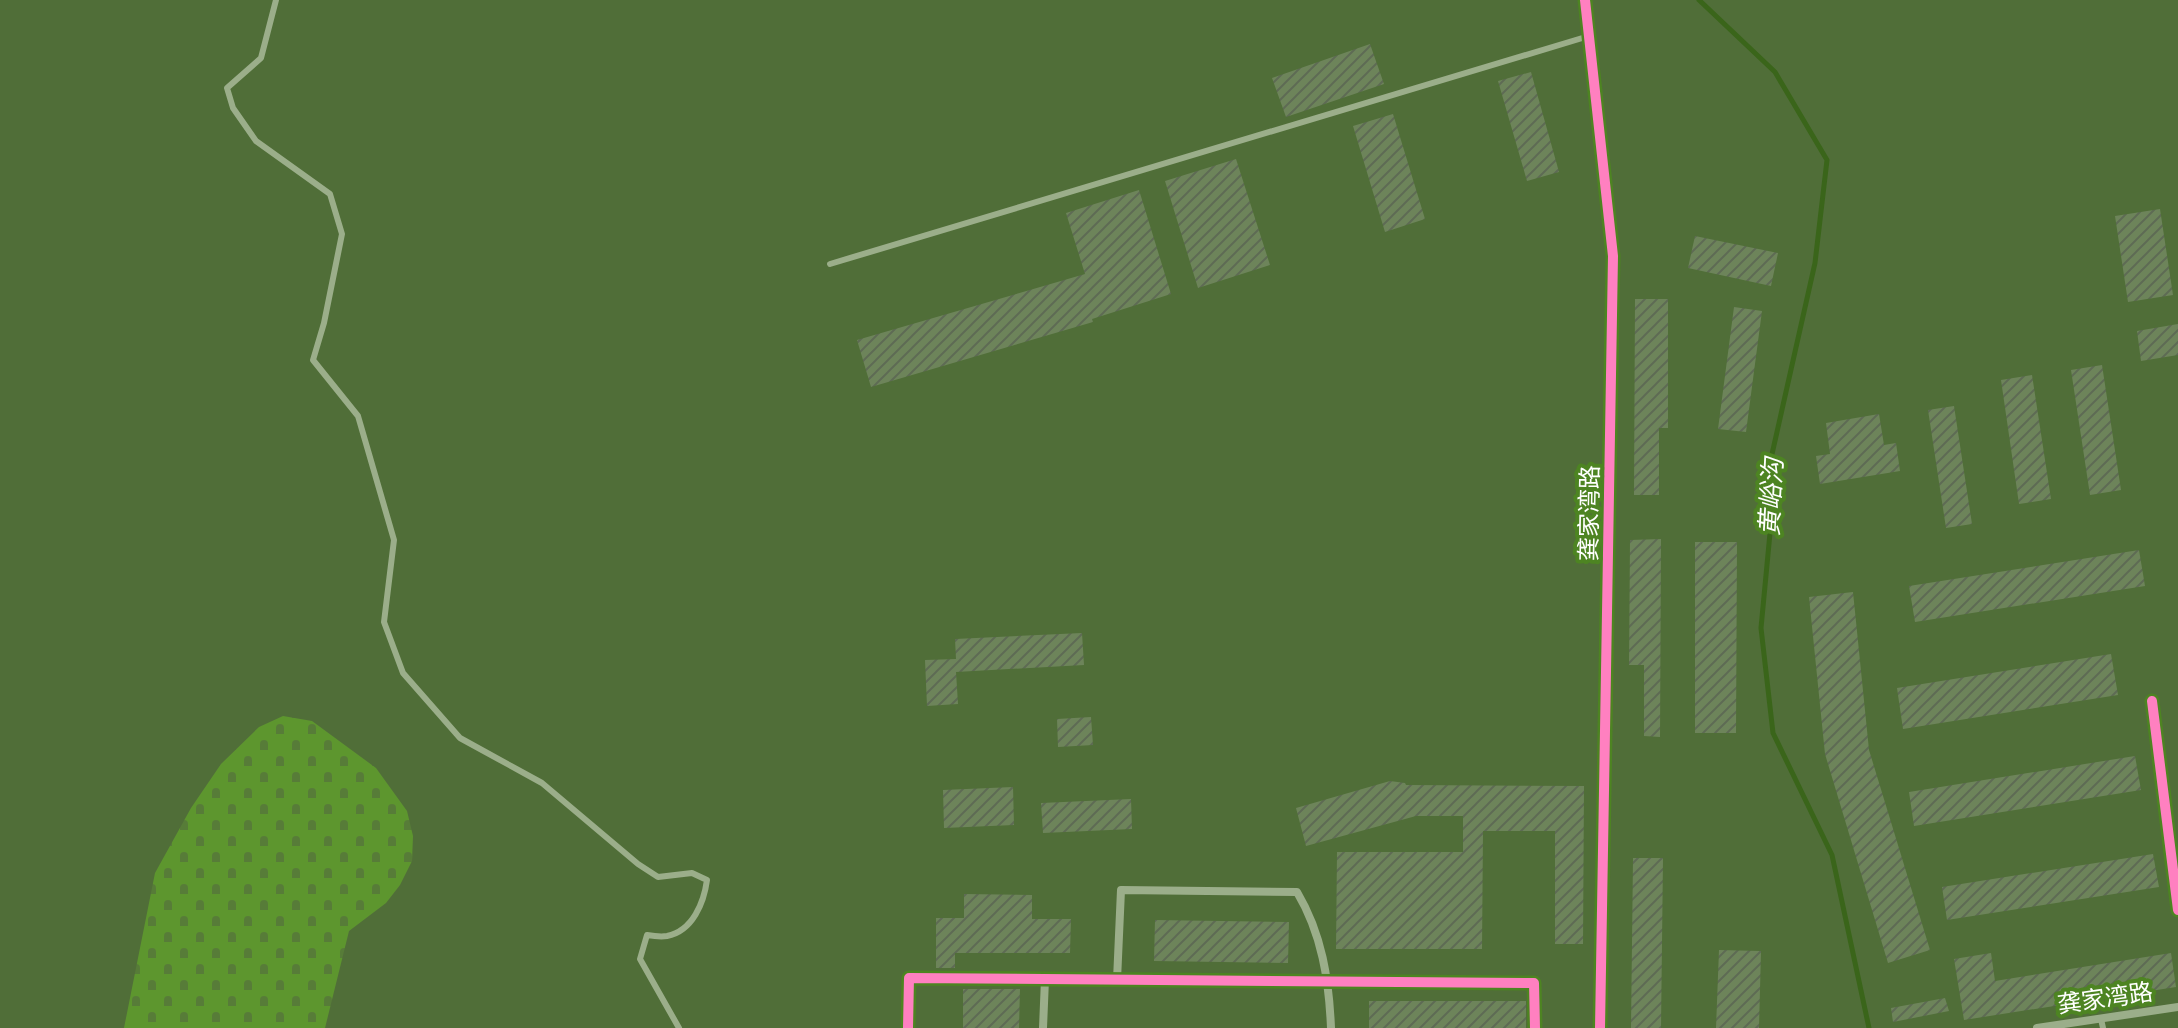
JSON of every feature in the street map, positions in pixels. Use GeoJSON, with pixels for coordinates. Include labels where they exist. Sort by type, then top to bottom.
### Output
{"type":"FeatureCollection","features":[{"type":"Feature","properties":{"kind":"street","name":"龚家湾路"},"geometry":{"type":"LineString","coordinates":[[1585,0],[1613,256],[1600,1028]]}},
{"type":"Feature","properties":{"kind":"street"},"geometry":{"type":"LineString","coordinates":[[2152,701],[2178,910]]}},
{"type":"Feature","properties":{"kind":"street"},"geometry":{"type":"LineString","coordinates":[[1117,980],[1121,890],[1297,892],[1312,917],[1329,982],[1331,1028]]}},
{"type":"Feature","properties":{"kind":"street"},"geometry":{"type":"LineString","coordinates":[[908,1028],[909,978],[1534,983],[1535,1028]]}},
{"type":"Feature","properties":{"kind":"street"},"geometry":{"type":"LineString","coordinates":[[1043,1028],[1045,979]]}},
{"type":"Feature","properties":{"kind":"street","name":"龚家湾路"},"geometry":{"type":"LineString","coordinates":[[2037,1028],[2102,1023],[2178,1007]]}},
{"type":"Feature","properties":{"kind":"lane"},"geometry":{"type":"LineString","coordinates":[[276,0],[261,58],[227,88],[233,108],[256,141],[330,194],[334,207],[342,234],[324,323],[313,360],[358,416],[394,540],[384,622],[403,673],[460,738],[542,783],[638,864],[658,877],[692,873],[707,880],[703,903],[687,924],[668,936],[647,935],[640,959],[679,1028]]}},
{"type":"Feature","properties":{"kind":"lane"},"geometry":{"type":"LineString","coordinates":[[830,264],[1589,36]]}},
{"type":"Feature","properties":{"kind":"green space"},"geometry":{"type":"Polygon","coordinates":[[[283,716],[312,721],[376,768],[407,811],[413,836],[412,861],[400,885],[386,903],[349,931],[325,1028],[124,1028],[155,873],[191,808],[221,764],[259,727],[283,716]]]}},
{"type":"Feature","properties":{"kind":"building"},"geometry":{"type":"Polygon","coordinates":[[[1370,44],[1384,84],[1286,117],[1272,78],[1370,44]]]}},
{"type":"Feature","properties":{"kind":"building"},"geometry":{"type":"Polygon","coordinates":[[[1531,72],[1559,172],[1527,181],[1498,81],[1531,72]]]}},
{"type":"Feature","properties":{"kind":"building"},"geometry":{"type":"Polygon","coordinates":[[[1393,114],[1425,219],[1385,232],[1353,126],[1393,114]]]}},
{"type":"Feature","properties":{"kind":"building"},"geometry":{"type":"Polygon","coordinates":[[[1236,159],[1270,265],[1198,288],[1165,181],[1236,159]]]}},
{"type":"Feature","properties":{"kind":"building"},"geometry":{"type":"Polygon","coordinates":[[[1139,190],[1171,294],[1092,319],[1093,322],[871,387],[857,340],[1085,274],[1066,213],[1139,190]]]}},
{"type":"Feature","properties":{"kind":"building"},"geometry":{"type":"Polygon","coordinates":[[[2160,209],[2173,295],[2128,302],[2115,216],[2160,209]]]}},
{"type":"Feature","properties":{"kind":"building"},"geometry":{"type":"Polygon","coordinates":[[[1695,236],[1778,253],[1771,286],[1688,268],[1695,236]]]}},
{"type":"Feature","properties":{"kind":"building"},"geometry":{"type":"Polygon","coordinates":[[[1635,299],[1668,299],[1668,428],[1659,428],[1659,495],[1634,495],[1635,299]]]}},
{"type":"Feature","properties":{"kind":"building"},"geometry":{"type":"Polygon","coordinates":[[[1734,307],[1762,311],[1746,432],[1718,429],[1734,307]]]}},
{"type":"Feature","properties":{"kind":"building"},"geometry":{"type":"Polygon","coordinates":[[[2178,324],[2178,355],[2141,361],[2137,331],[2178,324]]]}},
{"type":"Feature","properties":{"kind":"building"},"geometry":{"type":"Polygon","coordinates":[[[2102,365],[2121,490],[2090,495],[2071,370],[2102,365]]]}},
{"type":"Feature","properties":{"kind":"building"},"geometry":{"type":"Polygon","coordinates":[[[2032,375],[2051,499],[2019,504],[2001,380],[2032,375]]]}},
{"type":"Feature","properties":{"kind":"building"},"geometry":{"type":"Polygon","coordinates":[[[1954,406],[1972,524],[1946,528],[1928,410],[1954,406]]]}},
{"type":"Feature","properties":{"kind":"building"},"geometry":{"type":"Polygon","coordinates":[[[1879,414],[1884,445],[1896,443],[1900,471],[1820,484],[1816,456],[1830,454],[1826,423],[1879,414]]]}},
{"type":"Feature","properties":{"kind":"building"},"geometry":{"type":"Polygon","coordinates":[[[1661,539],[1660,737],[1644,736],[1644,665],[1629,665],[1630,540],[1661,539]]]}},
{"type":"Feature","properties":{"kind":"building"},"geometry":{"type":"Polygon","coordinates":[[[1695,542],[1737,542],[1736,733],[1695,733],[1695,542]]]}},
{"type":"Feature","properties":{"kind":"building"},"geometry":{"type":"Polygon","coordinates":[[[2139,550],[2145,586],[1915,622],[1909,586],[2139,550]]]}},
{"type":"Feature","properties":{"kind":"building"},"geometry":{"type":"Polygon","coordinates":[[[1853,592],[1869,750],[1930,950],[1888,963],[1825,754],[1809,597],[1853,592]]]}},
{"type":"Feature","properties":{"kind":"building"},"geometry":{"type":"Polygon","coordinates":[[[1082,633],[1084,665],[956,672],[958,704],[927,706],[925,660],[956,659],[955,639],[1082,633]]]}},
{"type":"Feature","properties":{"kind":"building"},"geometry":{"type":"Polygon","coordinates":[[[2111,654],[2118,695],[1903,729],[1897,688],[2111,654]]]}},
{"type":"Feature","properties":{"kind":"building"},"geometry":{"type":"Polygon","coordinates":[[[1091,717],[1093,745],[1058,747],[1057,719],[1091,717]]]}},
{"type":"Feature","properties":{"kind":"building"},"geometry":{"type":"Polygon","coordinates":[[[2135,756],[2141,790],[1914,826],[1909,792],[2135,756]]]}},
{"type":"Feature","properties":{"kind":"building"},"geometry":{"type":"Polygon","coordinates":[[[1390,781],[1406,785],[1584,786],[1583,944],[1555,944],[1555,831],[1483,831],[1482,949],[1336,949],[1337,852],[1463,852],[1463,816],[1416,816],[1306,846],[1296,808],[1390,781]]]}},
{"type":"Feature","properties":{"kind":"building"},"geometry":{"type":"Polygon","coordinates":[[[1013,787],[1014,825],[944,828],[943,790],[1013,787]]]}},
{"type":"Feature","properties":{"kind":"building"},"geometry":{"type":"Polygon","coordinates":[[[1131,799],[1132,829],[1043,833],[1041,803],[1131,799]]]}},
{"type":"Feature","properties":{"kind":"building"},"geometry":{"type":"Polygon","coordinates":[[[2153,854],[2159,887],[1947,920],[1942,887],[2153,854]]]}},
{"type":"Feature","properties":{"kind":"building"},"geometry":{"type":"Polygon","coordinates":[[[1633,858],[1663,858],[1661,1028],[1631,1028],[1633,858]]]}},
{"type":"Feature","properties":{"kind":"building"},"geometry":{"type":"Polygon","coordinates":[[[964,894],[1032,895],[1032,919],[1071,919],[1070,953],[955,953],[955,968],[936,968],[936,918],[964,918],[964,894]]]}},
{"type":"Feature","properties":{"kind":"building"},"geometry":{"type":"Polygon","coordinates":[[[1155,920],[1289,922],[1288,963],[1154,961],[1155,920]]]}},
{"type":"Feature","properties":{"kind":"building"},"geometry":{"type":"Polygon","coordinates":[[[1719,950],[1761,951],[1759,1028],[1716,1028],[1719,950]]]}},
{"type":"Feature","properties":{"kind":"building"},"geometry":{"type":"Polygon","coordinates":[[[1991,953],[1995,981],[2171,953],[2176,987],[1964,1020],[1954,959],[1991,953]]]}},
{"type":"Feature","properties":{"kind":"building"},"geometry":{"type":"Polygon","coordinates":[[[963,989],[1020,989],[1019,1028],[963,1028],[963,989]]]}},
{"type":"Feature","properties":{"kind":"building"},"geometry":{"type":"Polygon","coordinates":[[[1945,998],[1949,1011],[1893,1022],[1891,1008],[1945,998]]]}},
{"type":"Feature","properties":{"kind":"building"},"geometry":{"type":"Polygon","coordinates":[[[1369,1001],[1526,1001],[1526,1028],[1369,1028],[1369,1001]]]}},
{"type":"Feature","properties":{"kind":"waterway","name":"黄峪沟"},"geometry":{"type":"LineString","coordinates":[[1699,0],[1775,72],[1827,160],[1815,263],[1770,463],[1774,491],[1761,628],[1773,733],[1832,855],[1869,1028]]}},
{"type":"Feature","properties":{"kind":"cycle path"},"geometry":{"type":"LineString","coordinates":[[1585,0],[1613,256],[1600,1028]]}},
{"type":"Feature","properties":{"kind":"cycle path"},"geometry":{"type":"LineString","coordinates":[[2152,701],[2178,910]]}},
{"type":"Feature","properties":{"kind":"cycle path"},"geometry":{"type":"LineString","coordinates":[[908,1028],[909,978],[1534,983],[1535,1028]]}}]}
